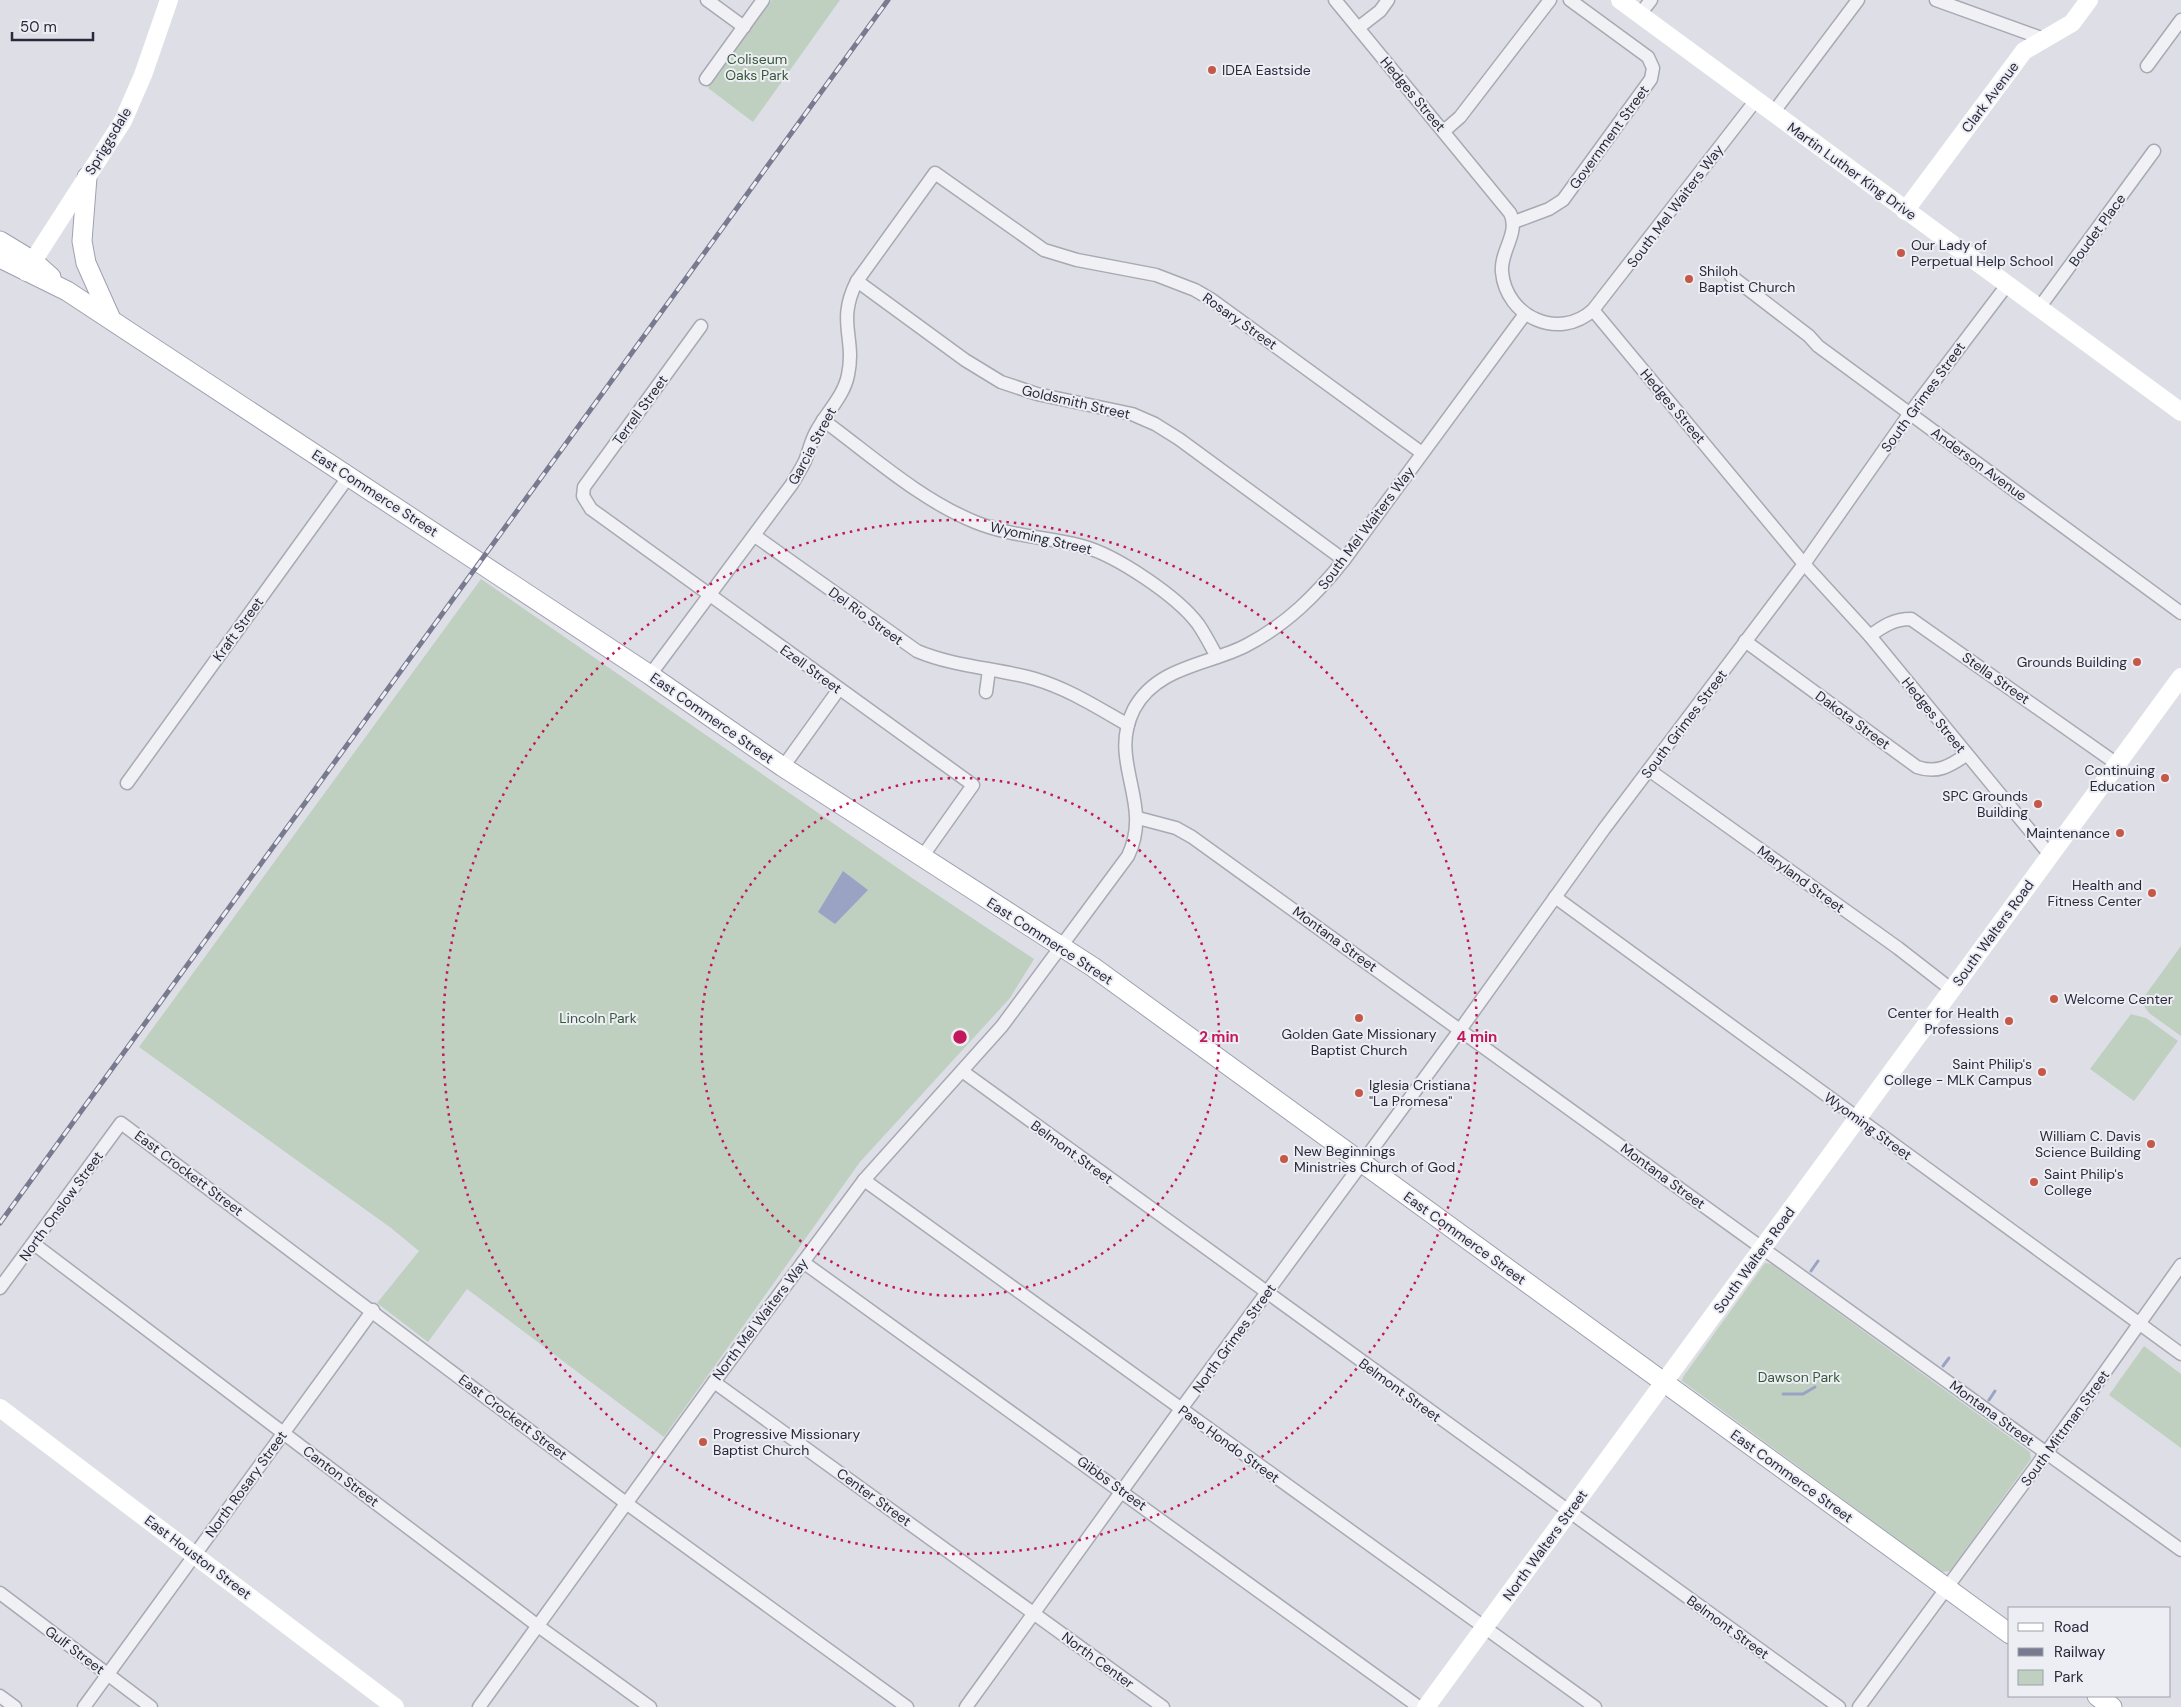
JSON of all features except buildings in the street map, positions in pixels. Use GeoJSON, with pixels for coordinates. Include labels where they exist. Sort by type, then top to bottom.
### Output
{"type":"FeatureCollection","features":[{"type":"Feature","properties":{"kind":"main road","name":"Spriggsdale"},"geometry":{"type":"LineString","coordinates":[[30,267],[123,121],[135,96],[169,0]]}},
{"type":"Feature","properties":{"kind":"main road","name":"Martin Luther King Drive"},"geometry":{"type":"LineString","coordinates":[[1620,0],[1905,211],[2179,406]]}},
{"type":"Feature","properties":{"kind":"main road","name":"Clark Avenue"},"geometry":{"type":"LineString","coordinates":[[1905,211],[2017,59],[2030,46],[2072,23],[2089,0]]}},
{"type":"Feature","properties":{"kind":"main road"},"geometry":{"type":"LineString","coordinates":[[87,177],[82,241],[86,263],[112,320]]}},
{"type":"Feature","properties":{"kind":"main road","name":"East Commerce Street"},"geometry":{"type":"LineString","coordinates":[[0,240],[30,267],[650,675],[784,767],[1093,967],[2008,1633]]}},
{"type":"Feature","properties":{"kind":"main road","name":"East Commerce Street"},"geometry":{"type":"LineString","coordinates":[[0,258],[30,267]]}},
{"type":"Feature","properties":{"kind":"main road","name":"South Walters Road"},"geometry":{"type":"LineString","coordinates":[[1664,1383],[2181,677]]}},
{"type":"Feature","properties":{"kind":"main road","name":"North Walters Street"},"geometry":{"type":"LineString","coordinates":[[1426,1707],[1664,1383]]}},
{"type":"Feature","properties":{"kind":"main road","name":"East Houston Street"},"geometry":{"type":"LineString","coordinates":[[0,1408],[396,1707]]}},
{"type":"Feature","properties":{"kind":"main road"},"geometry":{"type":"LineString","coordinates":[[2098,1697],[2112,1707]]}},
{"type":"Feature","properties":{"kind":"street"},"geometry":{"type":"LineString","coordinates":[[707,0],[744,27]]}},
{"type":"Feature","properties":{"kind":"street"},"geometry":{"type":"LineString","coordinates":[[706,80],[764,0]]}},
{"type":"Feature","properties":{"kind":"street","name":"Hedges Street"},"geometry":{"type":"LineString","coordinates":[[1334,0],[1444,131],[1510,213],[1514,222]]}},
{"type":"Feature","properties":{"kind":"street"},"geometry":{"type":"LineString","coordinates":[[1358,28],[1380,10],[1388,0]]}},
{"type":"Feature","properties":{"kind":"street"},"geometry":{"type":"LineString","coordinates":[[1444,131],[1460,117],[1550,0]]}},
{"type":"Feature","properties":{"kind":"street","name":"Government Street"},"geometry":{"type":"LineString","coordinates":[[1514,222],[1549,209],[1563,200],[1651,79],[1653,68],[1648,57],[1570,0]]}},
{"type":"Feature","properties":{"kind":"street"},"geometry":{"type":"LineString","coordinates":[[1640,14],[1651,0]]}},
{"type":"Feature","properties":{"kind":"street"},"geometry":{"type":"LineString","coordinates":[[1773,113],[1858,0]]}},
{"type":"Feature","properties":{"kind":"street"},"geometry":{"type":"LineString","coordinates":[[1936,0],[2044,39]]}},
{"type":"Feature","properties":{"kind":"street"},"geometry":{"type":"LineString","coordinates":[[2147,66],[2181,20]]}},
{"type":"Feature","properties":{"kind":"street","name":"South Mel Waiters Way"},"geometry":{"type":"LineString","coordinates":[[1593,310],[1756,100]]}},
{"type":"Feature","properties":{"kind":"street","name":"Boudet Place"},"geometry":{"type":"LineString","coordinates":[[2040,308],[2154,151]]}},
{"type":"Feature","properties":{"kind":"street","name":"Garcia Street"},"geometry":{"type":"LineString","coordinates":[[650,675],[708,594],[755,536],[792,484],[823,420],[848,377],[851,355],[845,315],[847,302],[857,281],[935,173]]}},
{"type":"Feature","properties":{"kind":"street","name":"Rosary Street"},"geometry":{"type":"LineString","coordinates":[[935,173],[1044,250],[1077,260],[1156,275],[1194,290],[1212,300],[1422,453]]}},
{"type":"Feature","properties":{"kind":"street"},"geometry":{"type":"LineString","coordinates":[[1514,222],[1513,233],[1506,246],[1502,263],[1502,273],[1508,296],[1525,314],[1539,322],[1562,324],[1574,322],[1593,310]]}},
{"type":"Feature","properties":{"kind":"street","name":"Anderson Avenue"},"geometry":{"type":"LineString","coordinates":[[1731,276],[1809,336],[1818,346],[2181,613]]}},
{"type":"Feature","properties":{"kind":"street","name":"Goldsmith Street"},"geometry":{"type":"LineString","coordinates":[[857,281],[965,360],[1001,382],[1037,394],[1115,409],[1155,424],[1179,439],[1344,560]]}},
{"type":"Feature","properties":{"kind":"street","name":"South Grimes Street"},"geometry":{"type":"LineString","coordinates":[[1363,1164],[1555,897],[1804,564],[1910,413],[2007,285]]}},
{"type":"Feature","properties":{"kind":"street","name":"Hedges Street"},"geometry":{"type":"LineString","coordinates":[[1593,310],[1804,564],[1870,636],[2050,855]]}},
{"type":"Feature","properties":{"kind":"street","name":"South Mel Waiters Way"},"geometry":{"type":"LineString","coordinates":[[1062,947],[1128,856],[1135,843],[1138,818],[1126,760],[1128,725],[1142,696],[1162,678],[1246,645],[1294,614],[1321,588],[1344,560],[1525,314]]}},
{"type":"Feature","properties":{"kind":"street","name":"Terrell Street"},"geometry":{"type":"LineString","coordinates":[[583,496],[584,487],[701,326]]}},
{"type":"Feature","properties":{"kind":"street","name":"Wyoming Street"},"geometry":{"type":"LineString","coordinates":[[823,420],[929,498],[975,522],[1007,533],[1082,546],[1105,554],[1128,567],[1187,611],[1198,624],[1217,657]]}},
{"type":"Feature","properties":{"kind":"street","name":"Kraft Street"},"geometry":{"type":"LineString","coordinates":[[127,783],[349,476]]}},
{"type":"Feature","properties":{"kind":"street","name":"Ezell Street"},"geometry":{"type":"LineString","coordinates":[[583,496],[591,509],[973,786],[922,857]]}},
{"type":"Feature","properties":{"kind":"street","name":"Del Rio Street"},"geometry":{"type":"LineString","coordinates":[[755,536],[917,652],[947,662],[1038,680],[1068,692],[1128,725]]}},
{"type":"Feature","properties":{"kind":"street","name":"Stella Street"},"geometry":{"type":"LineString","coordinates":[[1870,636],[1886,625],[1900,619],[1911,619],[2117,764]]}},
{"type":"Feature","properties":{"kind":"street","name":"Dakota Street"},"geometry":{"type":"LineString","coordinates":[[1745,641],[1917,767],[1926,770],[1941,769],[1966,755]]}},
{"type":"Feature","properties":{"kind":"street"},"geometry":{"type":"LineString","coordinates":[[986,692],[989,670]]}},
{"type":"Feature","properties":{"kind":"street"},"geometry":{"type":"LineString","coordinates":[[784,767],[839,689]]}},
{"type":"Feature","properties":{"kind":"street","name":"Maryland Street"},"geometry":{"type":"LineString","coordinates":[[1650,770],[1898,948],[1952,990]]}},
{"type":"Feature","properties":{"kind":"street","name":"Montana Street"},"geometry":{"type":"LineString","coordinates":[[1138,818],[1176,828],[1192,837],[2181,1550]]}},
{"type":"Feature","properties":{"kind":"street","name":"Wyoming Street"},"geometry":{"type":"LineString","coordinates":[[1555,897],[2181,1354]]}},
{"type":"Feature","properties":{"kind":"street","name":"North Mel Waiters Way"},"geometry":{"type":"LineString","coordinates":[[479,1707],[714,1382],[864,1180],[1002,1026],[1062,947]]}},
{"type":"Feature","properties":{"kind":"street","name":"Belmont Street"},"geometry":{"type":"LineString","coordinates":[[962,1072],[1839,1707]]}},
{"type":"Feature","properties":{"kind":"street","name":"North Onslow Street"},"geometry":{"type":"LineString","coordinates":[[0,1288],[121,1123]]}},
{"type":"Feature","properties":{"kind":"street","name":"East Crockett Street"},"geometry":{"type":"LineString","coordinates":[[121,1123],[373,1310],[626,1503],[907,1707]]}},
{"type":"Feature","properties":{"kind":"street","name":"North Grimes Street"},"geometry":{"type":"LineString","coordinates":[[966,1707],[1181,1409],[1363,1164]]}},
{"type":"Feature","properties":{"kind":"street","name":"Paso Hondo Street"},"geometry":{"type":"LineString","coordinates":[[864,1180],[1595,1707]]}},
{"type":"Feature","properties":{"kind":"street","name":"Canton Street"},"geometry":{"type":"LineString","coordinates":[[34,1244],[538,1626],[650,1707]]}},
{"type":"Feature","properties":{"kind":"street","name":"Gibbs Street"},"geometry":{"type":"LineString","coordinates":[[803,1262],[1419,1707]]}},
{"type":"Feature","properties":{"kind":"street","name":"South Mittman Street"},"geometry":{"type":"LineString","coordinates":[[1859,1707],[2047,1453],[2181,1265]]}},
{"type":"Feature","properties":{"kind":"street","name":"North Rosary Street"},"geometry":{"type":"LineString","coordinates":[[84,1707],[373,1310]]}},
{"type":"Feature","properties":{"kind":"street","name":"Center Street"},"geometry":{"type":"LineString","coordinates":[[714,1382],[1033,1612]]}},
{"type":"Feature","properties":{"kind":"street","name":"Gulf Street"},"geometry":{"type":"LineString","coordinates":[[0,1593],[150,1707]]}},
{"type":"Feature","properties":{"kind":"street","name":"North Center"},"geometry":{"type":"LineString","coordinates":[[1033,1612],[1163,1707]]}},
{"type":"Feature","properties":{"kind":"street"},"geometry":{"type":"LineString","coordinates":[[0,1696],[15,1707]]}},
{"type":"Feature","properties":{"kind":"green space","name":"Coliseum Oaks Park"},"geometry":{"type":"Polygon","coordinates":[[[772,0],[840,0],[753,122],[708,88],[772,0]]]}},
{"type":"Feature","properties":{"kind":"green space","name":"Lincoln Park"},"geometry":{"type":"Polygon","coordinates":[[[481,579],[915,880],[1034,959],[1010,998],[860,1162],[664,1437],[467,1289],[428,1342],[377,1303],[419,1251],[391,1228],[139,1047],[481,579]]]}},
{"type":"Feature","properties":{"kind":"green space"},"geometry":{"type":"Polygon","coordinates":[[[2181,946],[2181,1036],[2149,1013],[2141,1001],[2181,946]]]}},
{"type":"Feature","properties":{"kind":"green space"},"geometry":{"type":"Polygon","coordinates":[[[2131,1014],[2146,1018],[2178,1041],[2134,1101],[2090,1069],[2131,1014]]]}},
{"type":"Feature","properties":{"kind":"green space","name":"Dawson Park"},"geometry":{"type":"Polygon","coordinates":[[[1765,1263],[1771,1264],[2030,1452],[2031,1459],[1950,1571],[1942,1572],[1682,1381],[1765,1263]]]}},
{"type":"Feature","properties":{"kind":"green space"},"geometry":{"type":"Polygon","coordinates":[[[2144,1346],[2181,1374],[2181,1448],[2109,1395],[2144,1346]]]}},
{"type":"Feature","properties":{"kind":"water"},"geometry":{"type":"Polygon","coordinates":[[[843,871],[868,890],[835,924],[818,912],[843,871]]]}},
{"type":"Feature","properties":{"kind":"waterway"},"geometry":{"type":"LineString","coordinates":[[1811,1271],[1818,1261]]}},
{"type":"Feature","properties":{"kind":"waterway"},"geometry":{"type":"LineString","coordinates":[[1943,1366],[1949,1358]]}},
{"type":"Feature","properties":{"kind":"waterway"},"geometry":{"type":"LineString","coordinates":[[1783,1394],[1803,1394],[1815,1387]]}},
{"type":"Feature","properties":{"kind":"waterway"},"geometry":{"type":"LineString","coordinates":[[1989,1400],[1995,1391]]}},
{"type":"Feature","properties":{"kind":"railway"},"geometry":{"type":"LineString","coordinates":[[0,1223],[888,0]]}},
{"type":"Feature","properties":{"kind":"place","name":"IDEA Eastside"},"geometry":{"type":"Point","coordinates":[1212,70]}},
{"type":"Feature","properties":{"kind":"place","name":"Our Lady of Perpetual Help School"},"geometry":{"type":"Point","coordinates":[1901,253]}},
{"type":"Feature","properties":{"kind":"place","name":"Shiloh Baptist Church"},"geometry":{"type":"Point","coordinates":[1689,279]}},
{"type":"Feature","properties":{"kind":"place","name":"Grounds Building"},"geometry":{"type":"Point","coordinates":[2137,662]}},
{"type":"Feature","properties":{"kind":"place","name":"Continuing Education"},"geometry":{"type":"Point","coordinates":[2165,778]}},
{"type":"Feature","properties":{"kind":"place","name":"SPC Grounds Building"},"geometry":{"type":"Point","coordinates":[2038,804]}},
{"type":"Feature","properties":{"kind":"place","name":"Maintenance"},"geometry":{"type":"Point","coordinates":[2120,833]}},
{"type":"Feature","properties":{"kind":"place","name":"Health and Fitness Center"},"geometry":{"type":"Point","coordinates":[2152,893]}},
{"type":"Feature","properties":{"kind":"place","name":"Welcome Center"},"geometry":{"type":"Point","coordinates":[2054,999]}},
{"type":"Feature","properties":{"kind":"place","name":"Golden Gate Missionary Baptist Church"},"geometry":{"type":"Point","coordinates":[1359,1018]}},
{"type":"Feature","properties":{"kind":"place","name":"Center for Health Professions"},"geometry":{"type":"Point","coordinates":[2009,1021]}},
{"type":"Feature","properties":{"kind":"place","name":"Saint Philip's College - MLK Campus"},"geometry":{"type":"Point","coordinates":[2042,1072]}},
{"type":"Feature","properties":{"kind":"place","name":"Iglesia Cristiana \"La Promesa\""},"geometry":{"type":"Point","coordinates":[1359,1093]}},
{"type":"Feature","properties":{"kind":"place","name":"William C. Davis Science Building"},"geometry":{"type":"Point","coordinates":[2151,1144]}},
{"type":"Feature","properties":{"kind":"place","name":"New Beginnings Ministries Church of God"},"geometry":{"type":"Point","coordinates":[1284,1159]}},
{"type":"Feature","properties":{"kind":"place","name":"Saint Philip's College"},"geometry":{"type":"Point","coordinates":[2034,1182]}},
{"type":"Feature","properties":{"kind":"place","name":"Progressive Missionary Baptist Church"},"geometry":{"type":"Point","coordinates":[703,1442]}}]}
